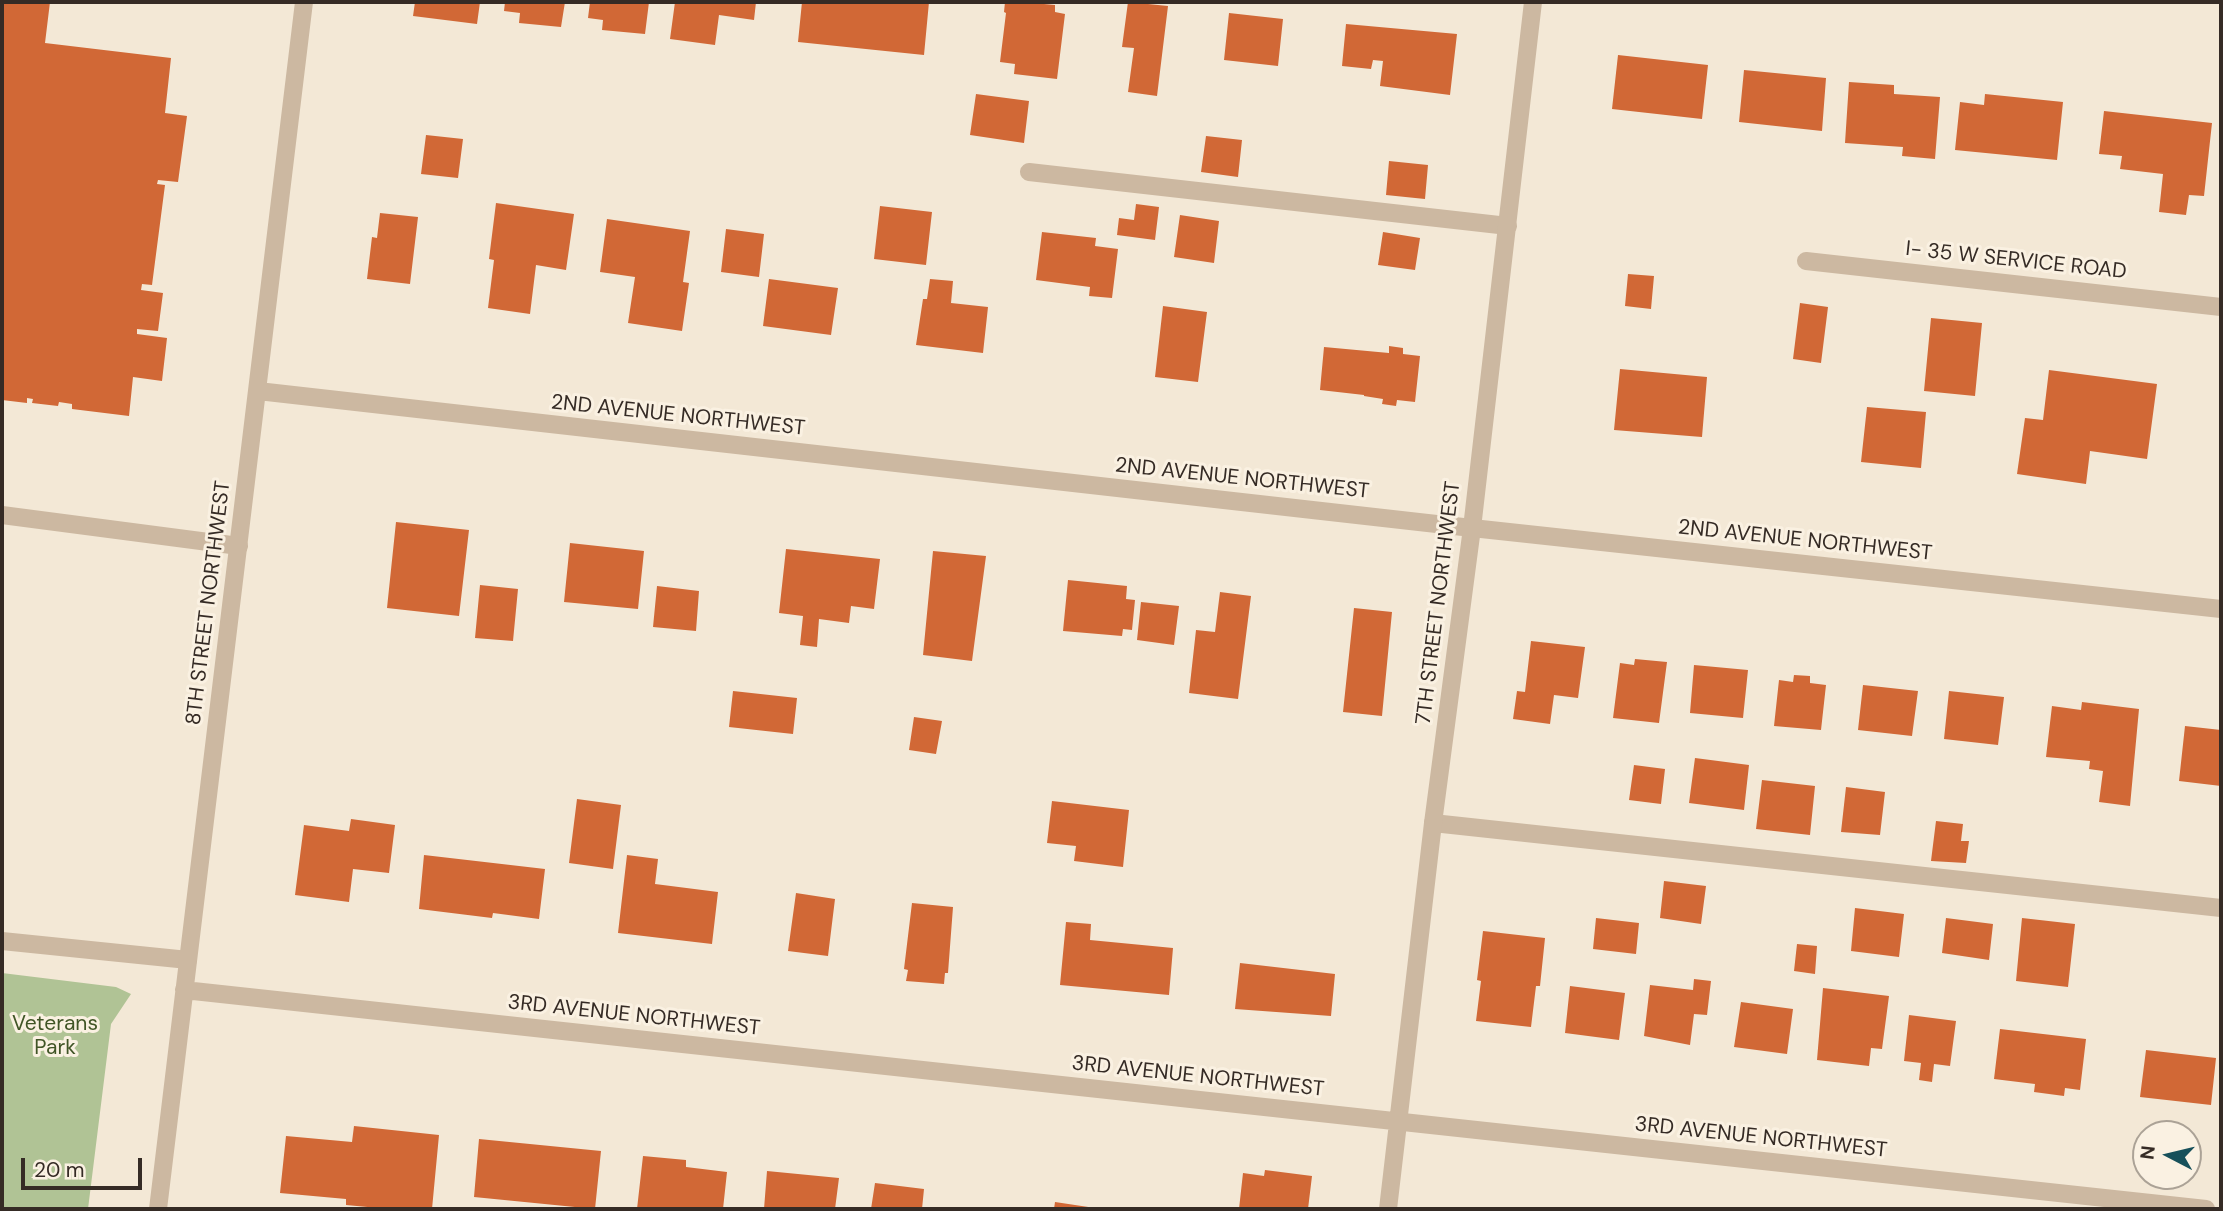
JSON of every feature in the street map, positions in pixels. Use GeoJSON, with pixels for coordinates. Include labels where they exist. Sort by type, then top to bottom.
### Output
{"type":"FeatureCollection","features":[{"type":"Feature","properties":{"kind":"street","name":"8TH STREET NORTHWEST"},"geometry":{"type":"LineString","coordinates":[[158,1209],[304,2]]}},
{"type":"Feature","properties":{"kind":"street","name":"7TH STREET NORTHWEST"},"geometry":{"type":"LineString","coordinates":[[1388,1209],[1433,822],[1472,528],[1533,2]]}},
{"type":"Feature","properties":{"kind":"street"},"geometry":{"type":"LineString","coordinates":[[1030,172],[1508,226]]}},
{"type":"Feature","properties":{"kind":"street","name":"I- 35 W SERVICE ROAD"},"geometry":{"type":"LineString","coordinates":[[1806,261],[2221,307]]}},
{"type":"Feature","properties":{"kind":"street","name":"2ND AVENUE NORTHWEST"},"geometry":{"type":"LineString","coordinates":[[258,391],[1472,528],[2221,609]]}},
{"type":"Feature","properties":{"kind":"street"},"geometry":{"type":"LineString","coordinates":[[2,515],[239,546]]}},
{"type":"Feature","properties":{"kind":"street"},"geometry":{"type":"LineString","coordinates":[[1433,822],[2221,908]]}},
{"type":"Feature","properties":{"kind":"street"},"geometry":{"type":"LineString","coordinates":[[2,941],[188,960]]}},
{"type":"Feature","properties":{"kind":"street","name":"3RD AVENUE NORTHWEST"},"geometry":{"type":"LineString","coordinates":[[184,990],[2206,1209]]}},
{"type":"Feature","properties":{"kind":"green space","name":"Veterans Park"},"geometry":{"type":"Polygon","coordinates":[[[2,973],[116,987],[131,994],[111,1024],[88,1209],[2,1209],[2,973]]]}},
{"type":"Feature","properties":{"kind":"building"},"geometry":{"type":"Polygon","coordinates":[[[2,2],[50,2],[45,43],[171,58],[165,113],[187,116],[178,182],[158,180],[157,184],[165,185],[152,285],[142,284],[141,290],[163,293],[158,331],[137,329],[137,334],[167,338],[162,381],[133,377],[129,416],[72,409],[72,404],[59,402],[58,406],[32,403],[33,399],[27,398],[27,403],[2,400],[2,2]]]}},
{"type":"Feature","properties":{"kind":"building"},"geometry":{"type":"Polygon","coordinates":[[[415,2],[480,2],[477,24],[413,16],[415,2]]]}},
{"type":"Feature","properties":{"kind":"building"},"geometry":{"type":"Polygon","coordinates":[[[505,2],[565,2],[561,27],[519,23],[520,13],[504,11],[505,2]]]}},
{"type":"Feature","properties":{"kind":"building"},"geometry":{"type":"Polygon","coordinates":[[[590,2],[649,2],[645,34],[602,30],[603,20],[588,18],[590,2]]]}},
{"type":"Feature","properties":{"kind":"building"},"geometry":{"type":"Polygon","coordinates":[[[675,2],[756,2],[754,20],[719,15],[715,45],[670,39],[675,2]]]}},
{"type":"Feature","properties":{"kind":"building"},"geometry":{"type":"Polygon","coordinates":[[[802,2],[929,2],[924,55],[798,42],[802,2]]]}},
{"type":"Feature","properties":{"kind":"building"},"geometry":{"type":"Polygon","coordinates":[[[1005,2],[1044,2],[1055,5],[1055,12],[1065,14],[1057,79],[1014,74],[1015,64],[1000,62],[1005,2]]]}},
{"type":"Feature","properties":{"kind":"building"},"geometry":{"type":"Polygon","coordinates":[[[1128,2],[1168,6],[1157,96],[1128,92],[1134,48],[1122,47],[1128,2]]]}},
{"type":"Feature","properties":{"kind":"building"},"geometry":{"type":"Polygon","coordinates":[[[1229,13],[1283,19],[1278,66],[1224,60],[1229,13]]]}},
{"type":"Feature","properties":{"kind":"building"},"geometry":{"type":"Polygon","coordinates":[[[1346,24],[1457,34],[1450,95],[1380,86],[1383,61],[1373,60],[1371,69],[1342,66],[1346,24]]]}},
{"type":"Feature","properties":{"kind":"building"},"geometry":{"type":"Polygon","coordinates":[[[1618,55],[1708,65],[1702,119],[1612,109],[1618,55]]]}},
{"type":"Feature","properties":{"kind":"building"},"geometry":{"type":"Polygon","coordinates":[[[1744,70],[1826,78],[1822,131],[1739,122],[1744,70]]]}},
{"type":"Feature","properties":{"kind":"building"},"geometry":{"type":"Polygon","coordinates":[[[1849,82],[1894,85],[1894,94],[1940,97],[1935,159],[1902,156],[1903,147],[1845,143],[1849,82]]]}},
{"type":"Feature","properties":{"kind":"building"},"geometry":{"type":"Polygon","coordinates":[[[976,94],[1029,101],[1024,143],[970,135],[976,94]]]}},
{"type":"Feature","properties":{"kind":"building"},"geometry":{"type":"Polygon","coordinates":[[[1985,94],[2063,102],[2057,160],[1955,150],[1960,102],[1984,105],[1985,94]]]}},
{"type":"Feature","properties":{"kind":"building"},"geometry":{"type":"Polygon","coordinates":[[[2104,111],[2212,123],[2204,196],[2189,195],[2186,215],[2159,212],[2163,174],[2120,169],[2122,156],[2099,154],[2104,111]]]}},
{"type":"Feature","properties":{"kind":"building"},"geometry":{"type":"Polygon","coordinates":[[[426,135],[463,139],[458,178],[421,174],[426,135]]]}},
{"type":"Feature","properties":{"kind":"building"},"geometry":{"type":"Polygon","coordinates":[[[1206,136],[1242,140],[1238,177],[1201,172],[1206,136]]]}},
{"type":"Feature","properties":{"kind":"building"},"geometry":{"type":"Polygon","coordinates":[[[1389,161],[1428,165],[1425,199],[1386,195],[1389,161]]]}},
{"type":"Feature","properties":{"kind":"building"},"geometry":{"type":"Polygon","coordinates":[[[496,203],[574,214],[566,270],[536,265],[530,314],[488,308],[494,260],[489,259],[496,203]]]}},
{"type":"Feature","properties":{"kind":"building"},"geometry":{"type":"Polygon","coordinates":[[[1136,204],[1159,207],[1155,240],[1117,235],[1119,218],[1134,220],[1136,204]]]}},
{"type":"Feature","properties":{"kind":"building"},"geometry":{"type":"Polygon","coordinates":[[[880,206],[932,212],[926,265],[874,259],[880,206]]]}},
{"type":"Feature","properties":{"kind":"building"},"geometry":{"type":"Polygon","coordinates":[[[380,213],[418,217],[410,284],[367,279],[372,237],[377,238],[380,213]]]}},
{"type":"Feature","properties":{"kind":"building"},"geometry":{"type":"Polygon","coordinates":[[[1180,215],[1219,221],[1214,263],[1174,257],[1180,215]]]}},
{"type":"Feature","properties":{"kind":"building"},"geometry":{"type":"Polygon","coordinates":[[[607,219],[690,231],[683,282],[689,283],[682,331],[628,323],[635,277],[600,272],[607,219]]]}},
{"type":"Feature","properties":{"kind":"building"},"geometry":{"type":"Polygon","coordinates":[[[726,229],[764,234],[759,277],[721,272],[726,229]]]}},
{"type":"Feature","properties":{"kind":"building"},"geometry":{"type":"Polygon","coordinates":[[[1042,232],[1096,238],[1095,246],[1118,249],[1112,298],[1089,296],[1090,287],[1036,280],[1042,232]]]}},
{"type":"Feature","properties":{"kind":"building"},"geometry":{"type":"Polygon","coordinates":[[[1383,232],[1420,238],[1415,270],[1378,265],[1383,232]]]}},
{"type":"Feature","properties":{"kind":"building"},"geometry":{"type":"Polygon","coordinates":[[[1628,274],[1654,276],[1651,309],[1625,306],[1628,274]]]}},
{"type":"Feature","properties":{"kind":"building"},"geometry":{"type":"Polygon","coordinates":[[[769,279],[838,288],[831,335],[763,326],[769,279]]]}},
{"type":"Feature","properties":{"kind":"building"},"geometry":{"type":"Polygon","coordinates":[[[930,279],[953,281],[951,303],[988,307],[983,353],[916,345],[923,299],[927,299],[930,279]]]}},
{"type":"Feature","properties":{"kind":"building"},"geometry":{"type":"Polygon","coordinates":[[[1800,303],[1828,307],[1821,363],[1793,359],[1800,303]]]}},
{"type":"Feature","properties":{"kind":"building"},"geometry":{"type":"Polygon","coordinates":[[[1163,306],[1207,312],[1198,382],[1155,377],[1163,306]]]}},
{"type":"Feature","properties":{"kind":"building"},"geometry":{"type":"Polygon","coordinates":[[[1931,318],[1982,323],[1975,396],[1924,391],[1931,318]]]}},
{"type":"Feature","properties":{"kind":"building"},"geometry":{"type":"Polygon","coordinates":[[[1389,346],[1403,348],[1403,354],[1420,356],[1415,402],[1397,400],[1396,406],[1382,404],[1383,399],[1364,395],[1320,390],[1324,347],[1389,353],[1389,346]]]}},
{"type":"Feature","properties":{"kind":"building"},"geometry":{"type":"Polygon","coordinates":[[[1620,369],[1707,377],[1702,437],[1614,430],[1620,369]]]}},
{"type":"Feature","properties":{"kind":"building"},"geometry":{"type":"Polygon","coordinates":[[[2049,370],[2157,384],[2147,459],[2090,451],[2086,484],[2017,474],[2025,418],[2043,420],[2049,370]]]}},
{"type":"Feature","properties":{"kind":"building"},"geometry":{"type":"Polygon","coordinates":[[[1867,407],[1926,412],[1921,468],[1861,462],[1867,407]]]}},
{"type":"Feature","properties":{"kind":"building"},"geometry":{"type":"Polygon","coordinates":[[[396,522],[469,530],[459,616],[387,608],[396,522]]]}},
{"type":"Feature","properties":{"kind":"building"},"geometry":{"type":"Polygon","coordinates":[[[570,543],[644,551],[638,609],[564,602],[570,543]]]}},
{"type":"Feature","properties":{"kind":"building"},"geometry":{"type":"Polygon","coordinates":[[[786,549],[880,559],[874,609],[851,606],[849,623],[819,619],[817,647],[800,645],[803,616],[779,613],[786,549]]]}},
{"type":"Feature","properties":{"kind":"building"},"geometry":{"type":"Polygon","coordinates":[[[933,551],[986,556],[972,661],[923,655],[933,551]]]}},
{"type":"Feature","properties":{"kind":"building"},"geometry":{"type":"Polygon","coordinates":[[[1068,580],[1127,586],[1126,599],[1135,600],[1132,630],[1123,629],[1122,636],[1063,631],[1068,580]]]}},
{"type":"Feature","properties":{"kind":"building"},"geometry":{"type":"Polygon","coordinates":[[[480,585],[518,589],[513,641],[475,638],[480,585]]]}},
{"type":"Feature","properties":{"kind":"building"},"geometry":{"type":"Polygon","coordinates":[[[657,586],[699,591],[696,631],[653,627],[657,586]]]}},
{"type":"Feature","properties":{"kind":"building"},"geometry":{"type":"Polygon","coordinates":[[[1220,592],[1251,596],[1238,699],[1189,693],[1196,630],[1215,632],[1220,592]]]}},
{"type":"Feature","properties":{"kind":"building"},"geometry":{"type":"Polygon","coordinates":[[[1141,602],[1179,606],[1174,645],[1137,640],[1141,602]]]}},
{"type":"Feature","properties":{"kind":"building"},"geometry":{"type":"Polygon","coordinates":[[[1354,608],[1392,612],[1382,716],[1343,712],[1354,608]]]}},
{"type":"Feature","properties":{"kind":"building"},"geometry":{"type":"Polygon","coordinates":[[[1531,641],[1585,647],[1578,698],[1554,695],[1550,724],[1513,719],[1517,691],[1525,692],[1531,641]]]}},
{"type":"Feature","properties":{"kind":"building"},"geometry":{"type":"Polygon","coordinates":[[[1635,659],[1667,662],[1659,723],[1613,718],[1620,663],[1634,665],[1635,659]]]}},
{"type":"Feature","properties":{"kind":"building"},"geometry":{"type":"Polygon","coordinates":[[[1694,665],[1748,670],[1743,718],[1690,713],[1694,665]]]}},
{"type":"Feature","properties":{"kind":"building"},"geometry":{"type":"Polygon","coordinates":[[[1794,675],[1810,676],[1810,683],[1826,685],[1821,730],[1774,726],[1779,680],[1793,682],[1794,675]]]}},
{"type":"Feature","properties":{"kind":"building"},"geometry":{"type":"Polygon","coordinates":[[[1863,685],[1918,691],[1912,736],[1858,730],[1863,685]]]}},
{"type":"Feature","properties":{"kind":"building"},"geometry":{"type":"Polygon","coordinates":[[[733,691],[797,698],[793,734],[729,727],[733,691]]]}},
{"type":"Feature","properties":{"kind":"building"},"geometry":{"type":"Polygon","coordinates":[[[1949,691],[2004,697],[1998,745],[1944,739],[1949,691]]]}},
{"type":"Feature","properties":{"kind":"building"},"geometry":{"type":"Polygon","coordinates":[[[2082,702],[2139,709],[2130,806],[2099,802],[2103,771],[2089,769],[2090,761],[2046,757],[2052,706],[2081,710],[2082,702]]]}},
{"type":"Feature","properties":{"kind":"building"},"geometry":{"type":"Polygon","coordinates":[[[914,717],[942,721],[936,754],[909,750],[914,717]]]}},
{"type":"Feature","properties":{"kind":"building"},"geometry":{"type":"Polygon","coordinates":[[[2185,726],[2221,730],[2221,786],[2179,781],[2185,726]]]}},
{"type":"Feature","properties":{"kind":"building"},"geometry":{"type":"Polygon","coordinates":[[[1695,758],[1749,765],[1744,810],[1689,803],[1695,758]]]}},
{"type":"Feature","properties":{"kind":"building"},"geometry":{"type":"Polygon","coordinates":[[[1634,765],[1665,769],[1661,804],[1629,800],[1634,765]]]}},
{"type":"Feature","properties":{"kind":"building"},"geometry":{"type":"Polygon","coordinates":[[[1762,780],[1815,786],[1810,835],[1756,829],[1762,780]]]}},
{"type":"Feature","properties":{"kind":"building"},"geometry":{"type":"Polygon","coordinates":[[[1846,787],[1885,792],[1880,835],[1841,832],[1846,787]]]}},
{"type":"Feature","properties":{"kind":"building"},"geometry":{"type":"Polygon","coordinates":[[[577,799],[621,805],[613,869],[569,863],[577,799]]]}},
{"type":"Feature","properties":{"kind":"building"},"geometry":{"type":"Polygon","coordinates":[[[1052,801],[1129,810],[1123,867],[1074,861],[1076,846],[1047,843],[1052,801]]]}},
{"type":"Feature","properties":{"kind":"building"},"geometry":{"type":"Polygon","coordinates":[[[351,819],[395,825],[389,873],[353,869],[349,902],[295,895],[304,825],[349,831],[351,819]]]}},
{"type":"Feature","properties":{"kind":"building"},"geometry":{"type":"Polygon","coordinates":[[[1936,821],[1963,824],[1961,841],[1969,841],[1966,863],[1931,861],[1936,821]]]}},
{"type":"Feature","properties":{"kind":"building"},"geometry":{"type":"Polygon","coordinates":[[[424,855],[545,869],[539,919],[493,913],[492,918],[419,909],[424,855]]]}},
{"type":"Feature","properties":{"kind":"building"},"geometry":{"type":"Polygon","coordinates":[[[627,855],[658,859],[655,884],[718,892],[712,944],[618,933],[627,855]]]}},
{"type":"Feature","properties":{"kind":"building"},"geometry":{"type":"Polygon","coordinates":[[[1664,881],[1706,886],[1701,924],[1660,918],[1664,881]]]}},
{"type":"Feature","properties":{"kind":"building"},"geometry":{"type":"Polygon","coordinates":[[[796,893],[835,899],[828,956],[788,951],[796,893]]]}},
{"type":"Feature","properties":{"kind":"building"},"geometry":{"type":"Polygon","coordinates":[[[912,903],[953,907],[948,973],[945,973],[944,984],[906,981],[908,970],[904,969],[912,903]]]}},
{"type":"Feature","properties":{"kind":"building"},"geometry":{"type":"Polygon","coordinates":[[[1855,908],[1904,914],[1899,957],[1851,951],[1855,908]]]}},
{"type":"Feature","properties":{"kind":"building"},"geometry":{"type":"Polygon","coordinates":[[[1596,918],[1639,923],[1636,954],[1593,949],[1596,918]]]}},
{"type":"Feature","properties":{"kind":"building"},"geometry":{"type":"Polygon","coordinates":[[[1946,918],[1993,924],[1989,960],[1942,953],[1946,918]]]}},
{"type":"Feature","properties":{"kind":"building"},"geometry":{"type":"Polygon","coordinates":[[[2022,918],[2075,924],[2068,987],[2016,981],[2022,918]]]}},
{"type":"Feature","properties":{"kind":"building"},"geometry":{"type":"Polygon","coordinates":[[[1066,922],[1091,924],[1090,940],[1173,948],[1169,995],[1060,985],[1066,922]]]}},
{"type":"Feature","properties":{"kind":"building"},"geometry":{"type":"Polygon","coordinates":[[[1483,931],[1545,938],[1540,986],[1536,986],[1531,1027],[1476,1021],[1481,981],[1477,980],[1483,931]]]}},
{"type":"Feature","properties":{"kind":"building"},"geometry":{"type":"Polygon","coordinates":[[[1797,944],[1817,946],[1815,974],[1794,971],[1797,944]]]}},
{"type":"Feature","properties":{"kind":"building"},"geometry":{"type":"Polygon","coordinates":[[[1240,963],[1335,974],[1331,1016],[1235,1009],[1240,963]]]}},
{"type":"Feature","properties":{"kind":"building"},"geometry":{"type":"Polygon","coordinates":[[[1694,979],[1711,981],[1707,1015],[1694,1014],[1690,1045],[1644,1036],[1650,985],[1693,990],[1694,979]]]}},
{"type":"Feature","properties":{"kind":"building"},"geometry":{"type":"Polygon","coordinates":[[[1570,986],[1625,993],[1619,1040],[1565,1033],[1570,986]]]}},
{"type":"Feature","properties":{"kind":"building"},"geometry":{"type":"Polygon","coordinates":[[[1823,988],[1889,996],[1882,1049],[1871,1048],[1869,1066],[1817,1060],[1823,988]]]}},
{"type":"Feature","properties":{"kind":"building"},"geometry":{"type":"Polygon","coordinates":[[[1741,1002],[1793,1009],[1787,1054],[1734,1047],[1741,1002]]]}},
{"type":"Feature","properties":{"kind":"building"},"geometry":{"type":"Polygon","coordinates":[[[1909,1015],[1956,1021],[1950,1066],[1934,1064],[1932,1082],[1919,1080],[1921,1063],[1904,1061],[1909,1015]]]}},
{"type":"Feature","properties":{"kind":"building"},"geometry":{"type":"Polygon","coordinates":[[[2000,1029],[2086,1039],[2080,1090],[2065,1088],[2064,1096],[2034,1092],[2035,1084],[1994,1079],[2000,1029]]]}},
{"type":"Feature","properties":{"kind":"building"},"geometry":{"type":"Polygon","coordinates":[[[2146,1050],[2216,1058],[2211,1105],[2140,1097],[2146,1050]]]}},
{"type":"Feature","properties":{"kind":"building"},"geometry":{"type":"Polygon","coordinates":[[[354,1126],[439,1135],[432,1209],[346,1205],[346,1199],[280,1193],[286,1136],[352,1142],[354,1126]]]}},
{"type":"Feature","properties":{"kind":"building"},"geometry":{"type":"Polygon","coordinates":[[[479,1139],[601,1151],[595,1209],[474,1197],[479,1139]]]}},
{"type":"Feature","properties":{"kind":"building"},"geometry":{"type":"Polygon","coordinates":[[[643,1156],[686,1160],[686,1167],[727,1172],[723,1209],[637,1209],[643,1156]]]}},
{"type":"Feature","properties":{"kind":"building"},"geometry":{"type":"Polygon","coordinates":[[[1265,1170],[1312,1176],[1308,1209],[1239,1209],[1243,1173],[1264,1176],[1265,1170]]]}},
{"type":"Feature","properties":{"kind":"building"},"geometry":{"type":"Polygon","coordinates":[[[767,1171],[839,1178],[835,1209],[764,1209],[767,1171]]]}},
{"type":"Feature","properties":{"kind":"building"},"geometry":{"type":"Polygon","coordinates":[[[875,1183],[924,1189],[922,1209],[871,1209],[875,1183]]]}},
{"type":"Feature","properties":{"kind":"building"},"geometry":{"type":"Polygon","coordinates":[[[1055,1202],[1095,1208],[1095,1209],[1054,1209],[1055,1202]]]}}]}
